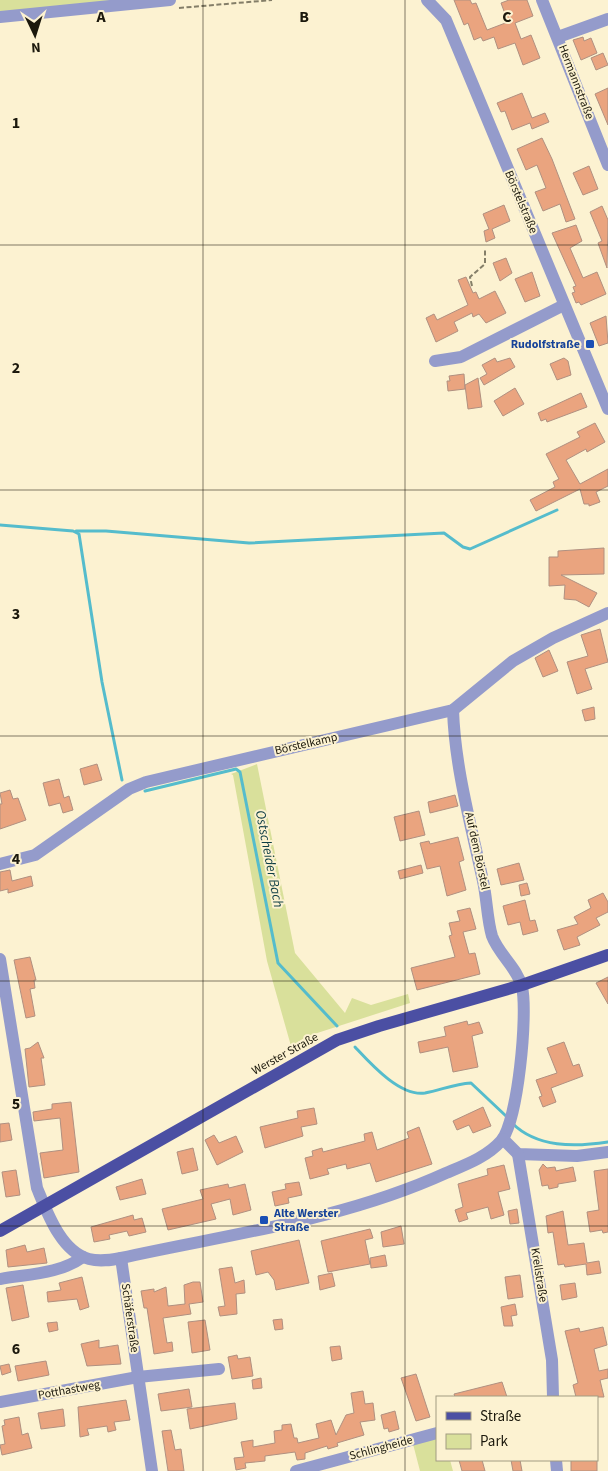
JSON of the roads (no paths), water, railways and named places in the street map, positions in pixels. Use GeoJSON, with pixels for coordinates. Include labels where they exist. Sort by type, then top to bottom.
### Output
{"type":"FeatureCollection","features":[{"type":"Feature","properties":{"kind":"main road","name":"Werster Straße"},"geometry":{"type":"LineString","coordinates":[[0,1231],[338,1040],[379,1026],[522,985],[608,955]]}},
{"type":"Feature","properties":{"kind":"street"},"geometry":{"type":"LineString","coordinates":[[0,17],[170,0]]}},
{"type":"Feature","properties":{"kind":"street","name":"Börstelstraße"},"geometry":{"type":"LineString","coordinates":[[427,0],[446,20],[608,409]]}},
{"type":"Feature","properties":{"kind":"street","name":"Hermannstraße"},"geometry":{"type":"LineString","coordinates":[[542,0],[605,149],[608,164]]}},
{"type":"Feature","properties":{"kind":"street"},"geometry":{"type":"LineString","coordinates":[[558,37],[608,19]]}},
{"type":"Feature","properties":{"kind":"street"},"geometry":{"type":"LineString","coordinates":[[435,361],[461,357],[564,305]]}},
{"type":"Feature","properties":{"kind":"street","name":"Börstelkamp"},"geometry":{"type":"LineString","coordinates":[[0,864],[35,855],[129,789],[146,782],[452,710],[513,661],[553,638],[608,613]]}},
{"type":"Feature","properties":{"kind":"street","name":"Auf dem Börstel"},"geometry":{"type":"LineString","coordinates":[[452,710],[455,750],[486,892],[492,936],[498,948],[515,968],[522,985]]}},
{"type":"Feature","properties":{"kind":"street"},"geometry":{"type":"LineString","coordinates":[[0,959],[37,1188],[45,1207],[66,1243],[83,1257],[105,1260],[336,1213],[388,1196],[475,1160],[505,1135],[513,1112],[526,1016],[522,985]]}},
{"type":"Feature","properties":{"kind":"street"},"geometry":{"type":"LineString","coordinates":[[505,1135],[518,1154],[577,1156],[608,1152]]}},
{"type":"Feature","properties":{"kind":"street","name":"Krellstraße"},"geometry":{"type":"LineString","coordinates":[[518,1154],[552,1360],[553,1396]]}},
{"type":"Feature","properties":{"kind":"street"},"geometry":{"type":"LineString","coordinates":[[0,1279],[61,1269],[72,1265],[83,1257]]}},
{"type":"Feature","properties":{"kind":"street","name":"Schäferstraße"},"geometry":{"type":"LineString","coordinates":[[121,1258],[152,1471]]}},
{"type":"Feature","properties":{"kind":"street"},"geometry":{"type":"LineString","coordinates":[[138,1377],[219,1369]]}},
{"type":"Feature","properties":{"kind":"street","name":"Potthastweg"},"geometry":{"type":"LineString","coordinates":[[0,1402],[138,1377]]}},
{"type":"Feature","properties":{"kind":"street","name":"Schlingheide"},"geometry":{"type":"LineString","coordinates":[[296,1471],[436,1432]]}},
{"type":"Feature","properties":{"kind":"waterway"},"geometry":{"type":"LineString","coordinates":[[76,531],[106,531],[249,543],[444,533],[463,547],[470,549],[557,510]]}},
{"type":"Feature","properties":{"kind":"waterway","name":"Ostscheider Bach"},"geometry":{"type":"LineString","coordinates":[[0,525],[73,531],[79,534],[102,682],[122,780]]}},
{"type":"Feature","properties":{"kind":"waterway","name":"Ostscheider Bach"},"geometry":{"type":"LineString","coordinates":[[145,791],[236,769],[240,772],[278,963],[337,1026]]}},
{"type":"Feature","properties":{"kind":"waterway","name":"Ostscheider Bach"},"geometry":{"type":"LineString","coordinates":[[355,1047],[386,1078],[406,1090],[415,1093],[425,1093],[471,1083],[506,1116]]}},
{"type":"Feature","properties":{"kind":"waterway","name":"Ostscheider Bach"},"geometry":{"type":"LineString","coordinates":[[512,1123],[533,1137],[557,1144],[583,1145],[608,1142]]}},
{"type":"Feature","properties":{"kind":"place","name":"Rudolfstraße"},"geometry":{"type":"Point","coordinates":[590,344]}},
{"type":"Feature","properties":{"kind":"place","name":"Alte Werster Straße"},"geometry":{"type":"Point","coordinates":[264,1220]}}]}
